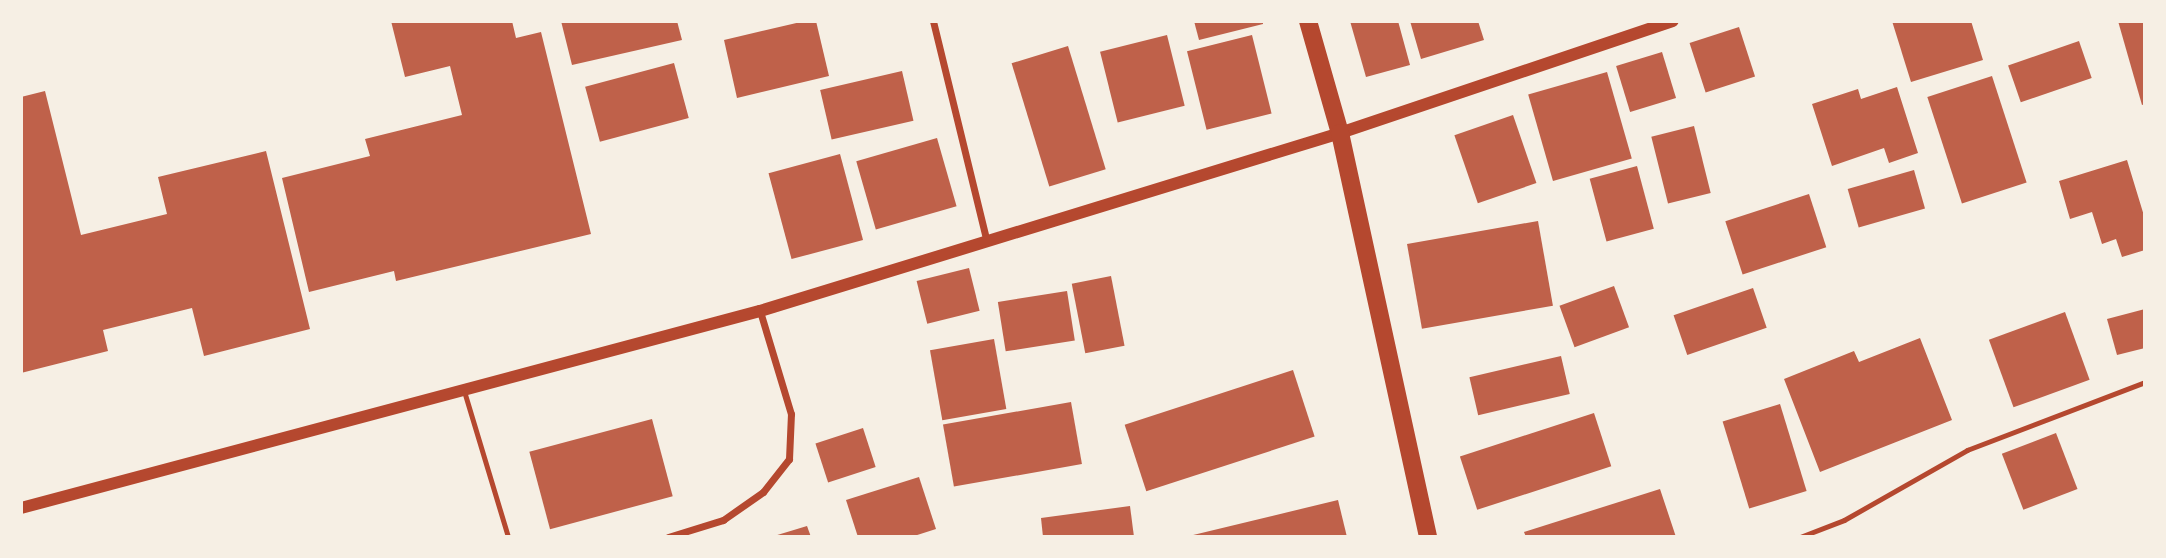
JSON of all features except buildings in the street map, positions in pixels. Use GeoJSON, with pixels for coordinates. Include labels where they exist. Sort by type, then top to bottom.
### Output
{"type":"FeatureCollection","features":[{"type":"Feature","properties":{"kind":"main road"},"geometry":{"type":"LineString","coordinates":[[1308,21],[1340,133],[1427,537]]}},
{"type":"Feature","properties":{"kind":"street"},"geometry":{"type":"LineString","coordinates":[[933,21],[986,238]]}},
{"type":"Feature","properties":{"kind":"street"},"geometry":{"type":"LineString","coordinates":[[21,508],[760,311],[986,238],[1340,133],[1673,21]]}},
{"type":"Feature","properties":{"kind":"street"},"geometry":{"type":"LineString","coordinates":[[668,537],[723,520],[763,492],[789,459],[790,414],[760,311]]}},
{"type":"Feature","properties":{"kind":"lane"},"geometry":{"type":"LineString","coordinates":[[1800,537],[1844,520],[1967,450],[2145,382]]}},
{"type":"Feature","properties":{"kind":"lane"},"geometry":{"type":"LineString","coordinates":[[464,391],[508,537]]}}]}
